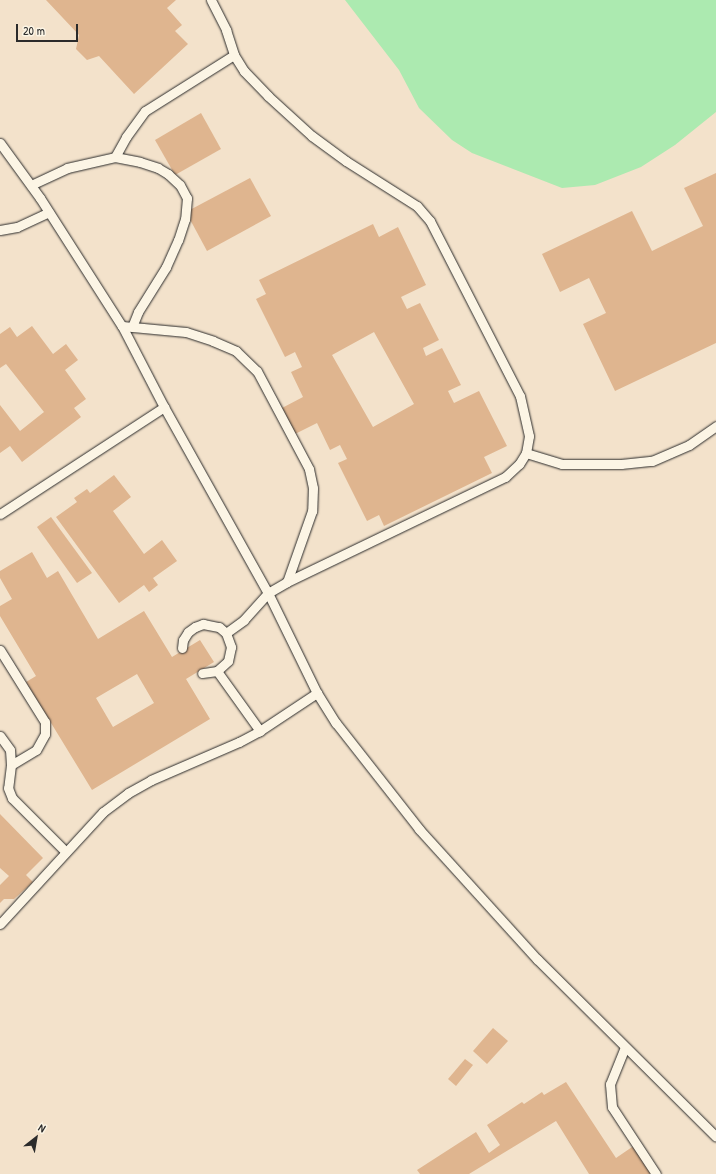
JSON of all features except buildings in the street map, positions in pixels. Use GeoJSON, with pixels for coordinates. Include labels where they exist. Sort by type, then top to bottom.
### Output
{"type":"FeatureCollection","features":[{"type":"Feature","properties":{"kind":"lane"},"geometry":{"type":"LineString","coordinates":[[211,0],[226,30],[234,55],[244,71],[263,91],[312,136],[346,161],[417,206],[430,221],[520,396],[529,436],[526,453],[519,464],[505,477],[287,582],[268,593],[244,620],[226,633]]}},
{"type":"Feature","properties":{"kind":"lane"},"geometry":{"type":"LineString","coordinates":[[115,157],[144,111],[234,55]]}},
{"type":"Feature","properties":{"kind":"lane"},"geometry":{"type":"LineString","coordinates":[[0,143],[31,185],[127,326],[164,407],[268,593],[317,694],[336,723],[419,829],[537,959],[716,1137]]}},
{"type":"Feature","properties":{"kind":"lane"},"geometry":{"type":"LineString","coordinates":[[31,185],[67,168],[115,157],[140,162],[158,168],[168,174],[180,185],[187,198],[185,219],[178,240],[166,267],[138,312],[127,326]]}},
{"type":"Feature","properties":{"kind":"lane"},"geometry":{"type":"LineString","coordinates":[[0,230],[18,227],[49,212]]}},
{"type":"Feature","properties":{"kind":"lane"},"geometry":{"type":"LineString","coordinates":[[127,326],[186,332],[213,341],[236,351],[257,371],[309,469],[313,488],[312,511],[287,582]]}},
{"type":"Feature","properties":{"kind":"lane"},"geometry":{"type":"LineString","coordinates":[[0,514],[164,407]]}},
{"type":"Feature","properties":{"kind":"lane"},"geometry":{"type":"LineString","coordinates":[[526,453],[562,464],[621,464],[652,461],[690,445],[716,426]]}},
{"type":"Feature","properties":{"kind":"lane"},"geometry":{"type":"LineString","coordinates":[[182,648],[183,640],[188,632],[202,624],[219,627],[226,633],[230,640],[231,654],[228,661],[217,671],[202,673]]}},
{"type":"Feature","properties":{"kind":"lane"},"geometry":{"type":"LineString","coordinates":[[0,650],[45,722],[45,734],[36,750],[12,765]]}},
{"type":"Feature","properties":{"kind":"lane"},"geometry":{"type":"LineString","coordinates":[[217,671],[260,731]]}},
{"type":"Feature","properties":{"kind":"lane"},"geometry":{"type":"LineString","coordinates":[[0,924],[103,812],[128,793],[150,780],[239,742],[260,731],[317,694]]}},
{"type":"Feature","properties":{"kind":"lane"},"geometry":{"type":"LineString","coordinates":[[0,736],[10,750],[12,765],[8,788],[12,798],[66,852]]}},
{"type":"Feature","properties":{"kind":"lane"},"geometry":{"type":"LineString","coordinates":[[625,1047],[610,1084],[612,1107],[656,1174]]}},
{"type":"Feature","properties":{"kind":"shaded area"},"geometry":{"type":"Polygon","coordinates":[[[0,0],[716,0],[716,1174],[0,1174],[0,0]]]}},
{"type":"Feature","properties":{"kind":"green space"},"geometry":{"type":"Polygon","coordinates":[[[345,0],[716,0],[716,112],[675,145],[641,167],[595,185],[562,188],[472,153],[452,140],[419,108],[399,70],[345,0]]]}}]}
